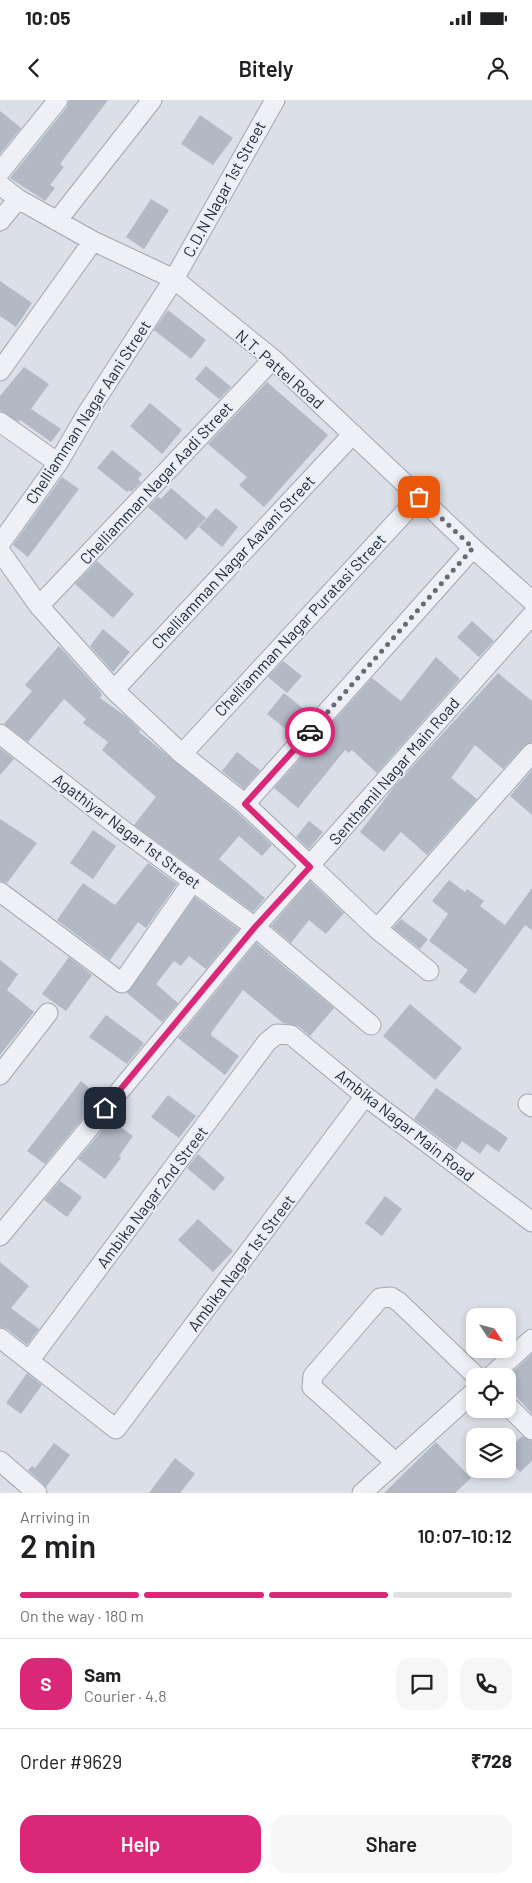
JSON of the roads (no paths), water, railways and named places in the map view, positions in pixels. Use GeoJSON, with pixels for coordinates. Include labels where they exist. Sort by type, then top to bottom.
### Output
{"type":"FeatureCollection","features":[{"type":"Feature","properties":{"kind":"street"},"geometry":{"type":"LineString","coordinates":[[0,172],[58,100]]}},
{"type":"Feature","properties":{"kind":"street"},"geometry":{"type":"LineString","coordinates":[[57,221],[152,100]]}},
{"type":"Feature","properties":{"kind":"street","name":"C.D.N Nagar 1st Street"},"geometry":{"type":"LineString","coordinates":[[174,279],[275,100]]}},
{"type":"Feature","properties":{"kind":"street","name":"N.T. Pattel Road"},"geometry":{"type":"LineString","coordinates":[[0,185],[18,199],[57,221],[174,279],[273,359],[473,548],[532,601]]}},
{"type":"Feature","properties":{"kind":"street"},"geometry":{"type":"LineString","coordinates":[[0,220],[18,199]]}},
{"type":"Feature","properties":{"kind":"street"},"geometry":{"type":"LineString","coordinates":[[0,371],[93,240]]}},
{"type":"Feature","properties":{"kind":"street","name":"Chelliamman Nagar Aani Street"},"geometry":{"type":"LineString","coordinates":[[0,544],[58,463],[86,415],[174,279]]}},
{"type":"Feature","properties":{"kind":"street","name":"Chelliamman Nagar Aadi Street"},"geometry":{"type":"LineString","coordinates":[[39,606],[273,359]]}},
{"type":"Feature","properties":{"kind":"street"},"geometry":{"type":"LineString","coordinates":[[0,422],[58,463]]}},
{"type":"Feature","properties":{"kind":"street","name":"Chelliamman Nagar Aavani Street"},"geometry":{"type":"LineString","coordinates":[[114,690],[353,434]]}},
{"type":"Feature","properties":{"kind":"street","name":"Chelliamman Nagar Puratasi Street"},"geometry":{"type":"LineString","coordinates":[[182,754],[419,497]]}},
{"type":"Feature","properties":{"kind":"street"},"geometry":{"type":"LineString","coordinates":[[245,804],[473,548]]}},
{"type":"Feature","properties":{"kind":"street"},"geometry":{"type":"LineString","coordinates":[[0,551],[39,606],[114,690],[182,754],[245,804],[377,929],[429,971]]}},
{"type":"Feature","properties":{"kind":"street","name":"Senthamil Nagar Main Road"},"geometry":{"type":"LineString","coordinates":[[0,1236],[255,927],[532,615]]}},
{"type":"Feature","properties":{"kind":"street","name":"Agathiyar Nagar 1st Street"},"geometry":{"type":"LineString","coordinates":[[0,734],[255,927],[371,1025]]}},
{"type":"Feature","properties":{"kind":"street"},"geometry":{"type":"LineString","coordinates":[[377,929],[532,753]]}},
{"type":"Feature","properties":{"kind":"street"},"geometry":{"type":"LineString","coordinates":[[0,892],[122,983],[193,881]]}},
{"type":"Feature","properties":{"kind":"street"},"geometry":{"type":"LineString","coordinates":[[0,1075],[48,1012]]}},
{"type":"Feature","properties":{"kind":"street","name":"Ambika Nagar Main Road"},"geometry":{"type":"LineString","coordinates":[[277,1034],[291,1035],[365,1096],[532,1222]]}},
{"type":"Feature","properties":{"kind":"street","name":"Ambika Nagar 2nd Street"},"geometry":{"type":"LineString","coordinates":[[29,1361],[267,1042],[277,1034]]}},
{"type":"Feature","properties":{"kind":"street","name":"Ambika Nagar 1st Street"},"geometry":{"type":"LineString","coordinates":[[29,1361],[116,1429],[365,1096]]}},
{"type":"Feature","properties":{"kind":"street"},"geometry":{"type":"LineString","coordinates":[[396,1463],[312,1387],[313,1376],[380,1298],[392,1297],[468,1368]]}},
{"type":"Feature","properties":{"kind":"street"},"geometry":{"type":"LineString","coordinates":[[0,1338],[29,1361]]}},
{"type":"Feature","properties":{"kind":"street"},"geometry":{"type":"LineString","coordinates":[[500,1368],[532,1339]]}},
{"type":"Feature","properties":{"kind":"street"},"geometry":{"type":"LineString","coordinates":[[362,1493],[466,1399]]}},
{"type":"Feature","properties":{"kind":"street"},"geometry":{"type":"LineString","coordinates":[[516,1414],[532,1430]]}},
{"type":"Feature","properties":{"kind":"street"},"geometry":{"type":"LineString","coordinates":[[0,1461],[37,1493]]}}]}
